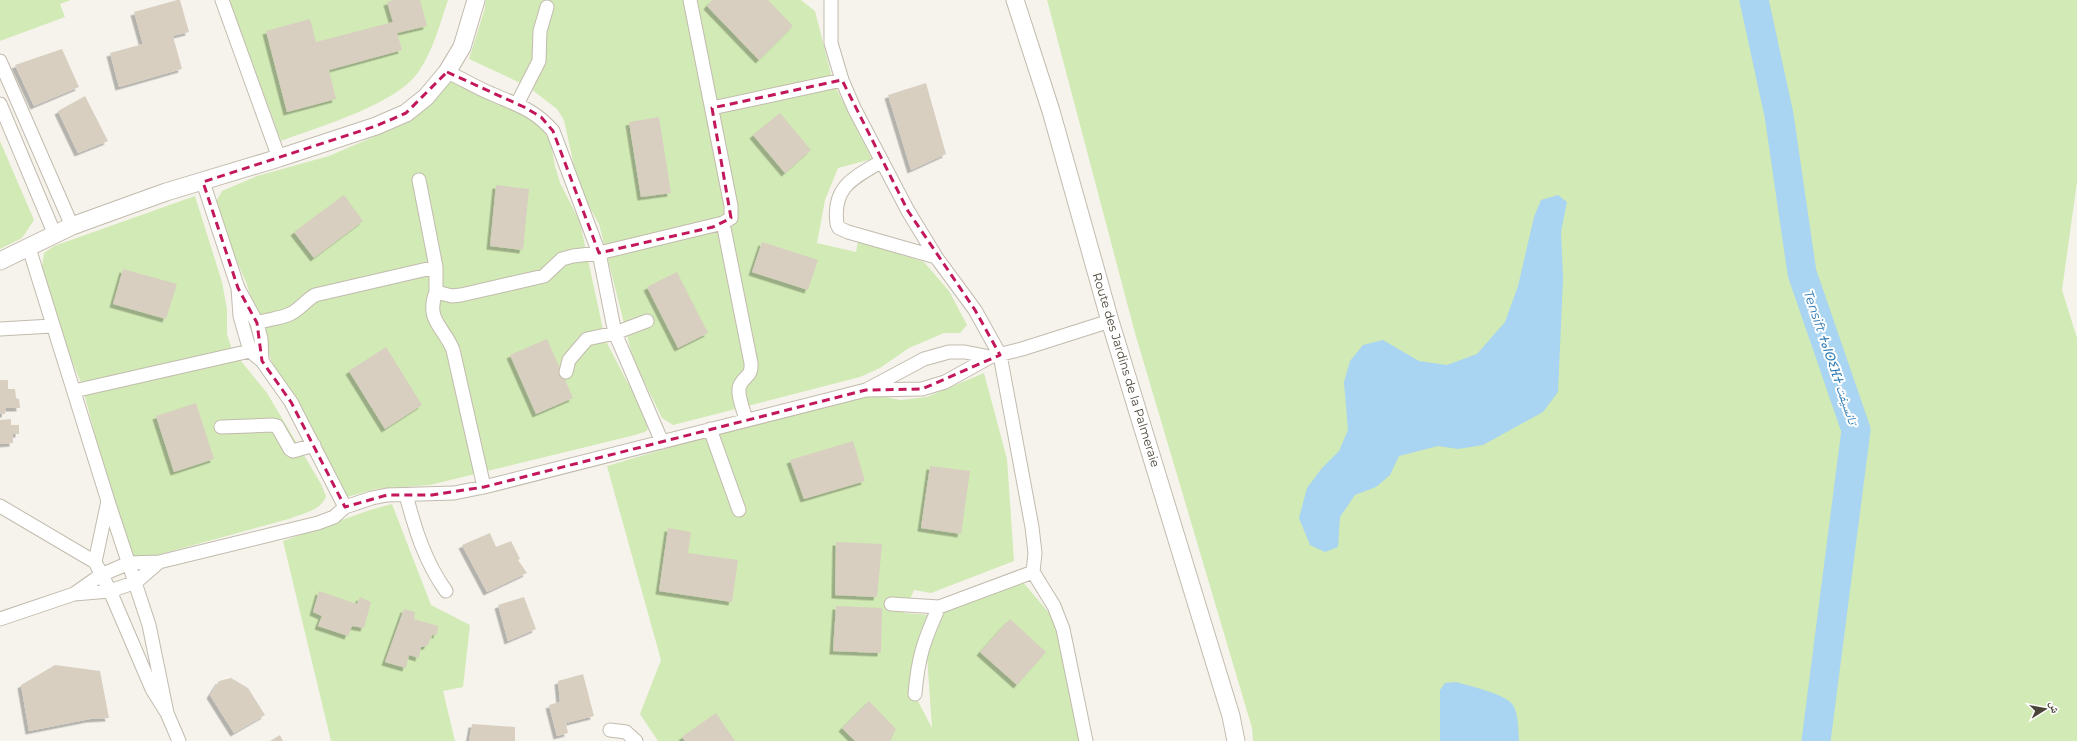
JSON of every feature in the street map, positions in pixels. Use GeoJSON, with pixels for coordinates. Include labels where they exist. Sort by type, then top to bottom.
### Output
{"type":"FeatureCollection","features":[{"type":"Feature","properties":{"kind":"street"},"geometry":{"type":"LineString","coordinates":[[222,0],[280,158]]}},
{"type":"Feature","properties":{"kind":"street"},"geometry":{"type":"LineString","coordinates":[[0,261],[72,226],[166,192],[280,158],[376,126],[406,113],[426,97],[448,72],[462,47],[476,0]]}},
{"type":"Feature","properties":{"kind":"street"},"geometry":{"type":"LineString","coordinates":[[436,292],[452,296],[461,295],[544,276],[562,259],[573,256],[599,253],[723,224],[730,218],[731,206],[690,0]]}},
{"type":"Feature","properties":{"kind":"street"},"geometry":{"type":"LineString","coordinates":[[831,0],[832,43],[842,80],[854,108],[908,211],[936,257],[975,310],[995,356],[1032,527],[1035,553],[1033,572],[1054,606],[1063,629],[1086,741]]}},
{"type":"Feature","properties":{"kind":"street","name":"Route des Jardins de la Palmeraie"},"geometry":{"type":"LineString","coordinates":[[1015,0],[1050,111],[1110,321],[1231,716],[1236,741]]}},
{"type":"Feature","properties":{"kind":"street"},"geometry":{"type":"LineString","coordinates":[[518,104],[539,61],[540,31],[547,7]]}},
{"type":"Feature","properties":{"kind":"street"},"geometry":{"type":"LineString","coordinates":[[0,62],[72,226]]}},
{"type":"Feature","properties":{"kind":"street"},"geometry":{"type":"LineString","coordinates":[[448,72],[518,104],[541,118],[553,131],[599,253],[615,333],[662,442]]}},
{"type":"Feature","properties":{"kind":"street"},"geometry":{"type":"LineString","coordinates":[[712,108],[842,80]]}},
{"type":"Feature","properties":{"kind":"street"},"geometry":{"type":"LineString","coordinates":[[0,104],[55,235]]}},
{"type":"Feature","properties":{"kind":"street"},"geometry":{"type":"LineString","coordinates":[[882,161],[853,179],[843,188],[838,197],[838,228],[936,257]]}},
{"type":"Feature","properties":{"kind":"street"},"geometry":{"type":"LineString","coordinates":[[418,180],[436,267],[436,292],[433,299],[433,318],[448,338],[452,350],[484,487]]}},
{"type":"Feature","properties":{"kind":"street"},"geometry":{"type":"LineString","coordinates":[[203,182],[238,288],[257,323],[261,339],[262,361]]}},
{"type":"Feature","properties":{"kind":"street"},"geometry":{"type":"LineString","coordinates":[[723,224],[751,363],[750,373],[740,385],[739,391],[746,420]]}},
{"type":"Feature","properties":{"kind":"street"},"geometry":{"type":"LineString","coordinates":[[29,248],[52,326],[149,625],[167,713]]}},
{"type":"Feature","properties":{"kind":"street"},"geometry":{"type":"LineString","coordinates":[[257,323],[292,314],[305,301],[315,296],[436,267]]}},
{"type":"Feature","properties":{"kind":"street"},"geometry":{"type":"LineString","coordinates":[[238,288],[240,316],[250,351],[262,361],[291,402],[345,507]]}},
{"type":"Feature","properties":{"kind":"street"},"geometry":{"type":"LineString","coordinates":[[566,372],[569,360],[587,339],[615,333],[647,321]]}},
{"type":"Feature","properties":{"kind":"street"},"geometry":{"type":"LineString","coordinates":[[74,594],[101,575],[129,563],[159,562],[318,523],[334,517],[345,507],[372,498],[388,495],[406,496],[454,492],[484,487],[866,390],[922,389],[944,382],[995,356],[1110,321]]}},
{"type":"Feature","properties":{"kind":"street"},"geometry":{"type":"LineString","coordinates":[[0,329],[52,326]]}},
{"type":"Feature","properties":{"kind":"street"},"geometry":{"type":"LineString","coordinates":[[74,390],[250,351]]}},
{"type":"Feature","properties":{"kind":"street"},"geometry":{"type":"LineString","coordinates":[[866,390],[924,359],[949,352],[965,352],[995,356]]}},
{"type":"Feature","properties":{"kind":"street"},"geometry":{"type":"LineString","coordinates":[[221,427],[273,425],[277,426],[290,449],[294,451],[314,445]]}},
{"type":"Feature","properties":{"kind":"street"},"geometry":{"type":"LineString","coordinates":[[710,429],[739,510]]}},
{"type":"Feature","properties":{"kind":"street"},"geometry":{"type":"LineString","coordinates":[[406,496],[426,556],[435,576],[446,591]]}},
{"type":"Feature","properties":{"kind":"street"},"geometry":{"type":"LineString","coordinates":[[95,562],[108,501]]}},
{"type":"Feature","properties":{"kind":"street"},"geometry":{"type":"LineString","coordinates":[[0,506],[95,562],[110,591],[142,669],[167,713],[179,741]]}},
{"type":"Feature","properties":{"kind":"street"},"geometry":{"type":"LineString","coordinates":[[0,619],[74,594],[110,591],[136,582],[159,562]]}},
{"type":"Feature","properties":{"kind":"street"},"geometry":{"type":"LineString","coordinates":[[891,604],[939,607],[1033,572]]}},
{"type":"Feature","properties":{"kind":"street"},"geometry":{"type":"LineString","coordinates":[[915,694],[917,667],[922,647],[939,607]]}},
{"type":"Feature","properties":{"kind":"street"},"geometry":{"type":"LineString","coordinates":[[610,730],[626,732],[636,741]]}},
{"type":"Feature","properties":{"kind":"highlighted area"},"geometry":{"type":"Polygon","coordinates":[[[447,72],[524,107],[541,117],[553,131],[599,253],[713,227],[731,218],[712,108],[842,80],[908,211],[975,310],[1000,355],[922,389],[866,390],[484,487],[432,495],[387,495],[345,507],[291,402],[262,361],[257,323],[238,288],[203,182],[376,126],[406,113],[447,72]]]}},
{"type":"Feature","properties":{"kind":"green space"},"geometry":{"type":"Polygon","coordinates":[[[0,0],[71,0],[60,4],[65,17],[0,41],[0,0]]]}},
{"type":"Feature","properties":{"kind":"green space"},"geometry":{"type":"Polygon","coordinates":[[[229,0],[448,0],[436,37],[424,63],[409,83],[394,94],[376,104],[281,141],[229,0]]]}},
{"type":"Feature","properties":{"kind":"green space"},"geometry":{"type":"Polygon","coordinates":[[[486,0],[801,0],[815,11],[833,82],[872,159],[838,168],[825,200],[817,243],[856,252],[858,241],[924,262],[949,291],[967,325],[960,333],[944,333],[909,348],[880,368],[860,377],[673,425],[662,418],[633,359],[599,224],[585,199],[575,171],[564,120],[557,109],[527,86],[469,59],[486,0]]]}},
{"type":"Feature","properties":{"kind":"green space"},"geometry":{"type":"Polygon","coordinates":[[[1047,0],[2077,0],[2077,182],[2062,290],[2077,338],[2077,741],[1253,741],[1252,728],[1135,333],[1047,0]]]}},
{"type":"Feature","properties":{"kind":"green space"},"geometry":{"type":"Polygon","coordinates":[[[449,77],[523,110],[549,133],[555,166],[560,183],[580,222],[605,339],[647,416],[650,427],[645,432],[631,436],[430,485],[376,489],[347,497],[341,494],[285,391],[271,360],[246,282],[218,219],[216,202],[222,191],[257,176],[329,156],[410,121],[435,95],[449,77]]]}},
{"type":"Feature","properties":{"kind":"green space"},"geometry":{"type":"Polygon","coordinates":[[[0,141],[34,220],[22,238],[0,249],[0,141]]]}},
{"type":"Feature","properties":{"kind":"green space"},"geometry":{"type":"Polygon","coordinates":[[[195,196],[222,282],[227,309],[227,334],[232,350],[267,393],[321,484],[326,496],[321,505],[307,513],[139,560],[133,557],[101,459],[82,385],[66,347],[42,268],[44,253],[54,246],[195,196]]]}},
{"type":"Feature","properties":{"kind":"green space"},"geometry":{"type":"Polygon","coordinates":[[[984,373],[1007,459],[1014,561],[931,593],[914,590],[904,613],[930,615],[909,684],[932,728],[927,656],[940,611],[1022,581],[1055,620],[1081,741],[658,741],[640,714],[661,660],[607,466],[719,433],[875,395],[901,400],[927,397],[984,373]]]}},
{"type":"Feature","properties":{"kind":"green space"},"geometry":{"type":"Polygon","coordinates":[[[392,504],[431,605],[470,625],[463,687],[443,691],[455,741],[331,741],[283,541],[370,510],[392,504]]]}},
{"type":"Feature","properties":{"kind":"water"},"geometry":{"type":"Polygon","coordinates":[[[1558,195],[1567,202],[1561,232],[1563,279],[1558,392],[1543,412],[1483,445],[1458,449],[1438,446],[1399,456],[1390,475],[1376,487],[1355,495],[1340,517],[1338,547],[1325,552],[1310,545],[1299,518],[1307,488],[1322,468],[1339,451],[1348,430],[1344,382],[1350,361],[1363,345],[1383,340],[1419,361],[1447,365],[1477,354],[1505,322],[1518,286],[1534,217],[1541,200],[1558,195]]]}},
{"type":"Feature","properties":{"kind":"water"},"geometry":{"type":"Polygon","coordinates":[[[1456,682],[1497,694],[1511,702],[1517,715],[1519,741],[1440,741],[1440,690],[1445,683],[1456,682]]]}},
{"type":"Feature","properties":{"kind":"building"},"geometry":{"type":"Polygon","coordinates":[[[180,0],[189,32],[173,36],[182,69],[119,87],[110,53],[143,44],[134,12],[180,0]]]}},
{"type":"Feature","properties":{"kind":"building"},"geometry":{"type":"Polygon","coordinates":[[[394,0],[420,0],[427,26],[397,33],[402,50],[329,70],[336,99],[287,112],[266,31],[310,19],[316,42],[393,22],[387,2],[394,0]]]}},
{"type":"Feature","properties":{"kind":"building"},"geometry":{"type":"Polygon","coordinates":[[[712,0],[768,0],[793,26],[759,60],[707,6],[712,0]]]}},
{"type":"Feature","properties":{"kind":"building"},"geometry":{"type":"Polygon","coordinates":[[[62,49],[79,87],[34,106],[15,65],[62,49]]]}},
{"type":"Feature","properties":{"kind":"building"},"geometry":{"type":"Polygon","coordinates":[[[926,83],[946,154],[911,170],[888,95],[926,83]]]}},
{"type":"Feature","properties":{"kind":"building"},"geometry":{"type":"Polygon","coordinates":[[[85,96],[108,141],[78,153],[58,111],[85,96]]]}},
{"type":"Feature","properties":{"kind":"building"},"geometry":{"type":"Polygon","coordinates":[[[780,113],[811,150],[785,173],[753,135],[780,113]]]}},
{"type":"Feature","properties":{"kind":"building"},"geometry":{"type":"Polygon","coordinates":[[[659,117],[671,193],[641,197],[629,122],[659,117]]]}},
{"type":"Feature","properties":{"kind":"building"},"geometry":{"type":"Polygon","coordinates":[[[496,185],[529,189],[523,250],[490,246],[496,185]]]}},
{"type":"Feature","properties":{"kind":"building"},"geometry":{"type":"Polygon","coordinates":[[[344,195],[363,221],[314,258],[294,232],[344,195]]]}},
{"type":"Feature","properties":{"kind":"building"},"geometry":{"type":"Polygon","coordinates":[[[762,242],[818,260],[808,290],[752,272],[762,242]]]}},
{"type":"Feature","properties":{"kind":"building"},"geometry":{"type":"Polygon","coordinates":[[[123,269],[177,284],[166,319],[113,304],[123,269]]]}},
{"type":"Feature","properties":{"kind":"building"},"geometry":{"type":"Polygon","coordinates":[[[677,272],[708,333],[678,348],[647,287],[677,272]]]}},
{"type":"Feature","properties":{"kind":"building"},"geometry":{"type":"Polygon","coordinates":[[[547,339],[573,398],[536,414],[510,355],[547,339]]]}},
{"type":"Feature","properties":{"kind":"building"},"geometry":{"type":"Polygon","coordinates":[[[386,347],[422,405],[385,429],[349,371],[386,347]]]}},
{"type":"Feature","properties":{"kind":"building"},"geometry":{"type":"Polygon","coordinates":[[[0,380],[8,380],[8,389],[15,389],[16,398],[19,399],[20,408],[6,408],[5,414],[0,413],[0,380]]]}},
{"type":"Feature","properties":{"kind":"building"},"geometry":{"type":"Polygon","coordinates":[[[196,403],[214,459],[174,472],[156,416],[196,403]]]}},
{"type":"Feature","properties":{"kind":"building"},"geometry":{"type":"Polygon","coordinates":[[[11,419],[11,425],[19,425],[19,434],[13,434],[13,443],[0,444],[0,420],[11,419]]]}},
{"type":"Feature","properties":{"kind":"building"},"geometry":{"type":"Polygon","coordinates":[[[853,441],[865,481],[804,499],[790,460],[853,441]]]}},
{"type":"Feature","properties":{"kind":"building"},"geometry":{"type":"Polygon","coordinates":[[[930,466],[970,471],[961,534],[921,528],[930,466]]]}},
{"type":"Feature","properties":{"kind":"building"},"geometry":{"type":"Polygon","coordinates":[[[668,528],[691,532],[688,553],[738,560],[732,602],[659,591],[668,528]]]}},
{"type":"Feature","properties":{"kind":"building"},"geometry":{"type":"Polygon","coordinates":[[[490,533],[496,547],[511,541],[520,559],[518,560],[527,573],[487,592],[462,545],[490,533]]]}},
{"type":"Feature","properties":{"kind":"building"},"geometry":{"type":"Polygon","coordinates":[[[836,542],[882,544],[877,597],[835,595],[836,542]]]}},
{"type":"Feature","properties":{"kind":"building"},"geometry":{"type":"Polygon","coordinates":[[[319,591],[357,604],[360,597],[371,602],[364,628],[352,626],[348,636],[318,626],[322,616],[313,612],[319,591]]]}},
{"type":"Feature","properties":{"kind":"building"},"geometry":{"type":"Polygon","coordinates":[[[524,597],[536,629],[508,641],[498,605],[524,597]]]}},
{"type":"Feature","properties":{"kind":"building"},"geometry":{"type":"Polygon","coordinates":[[[836,606],[882,608],[881,653],[833,651],[836,606]]]}},
{"type":"Feature","properties":{"kind":"building"},"geometry":{"type":"Polygon","coordinates":[[[404,609],[415,612],[414,619],[438,626],[437,635],[433,634],[427,646],[421,647],[419,658],[409,655],[406,668],[385,662],[404,609]]]}},
{"type":"Feature","properties":{"kind":"building"},"geometry":{"type":"Polygon","coordinates":[[[1010,619],[1046,652],[1017,685],[980,652],[1010,619]]]}},
{"type":"Feature","properties":{"kind":"building"},"geometry":{"type":"Polygon","coordinates":[[[55,665],[100,671],[109,718],[90,719],[29,731],[21,685],[55,665]]]}},
{"type":"Feature","properties":{"kind":"building"},"geometry":{"type":"Polygon","coordinates":[[[583,674],[594,716],[566,723],[568,733],[557,736],[549,705],[560,702],[558,681],[583,674]]]}},
{"type":"Feature","properties":{"kind":"building"},"geometry":{"type":"Polygon","coordinates":[[[231,678],[248,688],[265,715],[234,733],[210,695],[219,681],[231,678]]]}},
{"type":"Feature","properties":{"kind":"building"},"geometry":{"type":"Polygon","coordinates":[[[869,701],[896,729],[890,741],[855,741],[842,728],[869,701]]]}},
{"type":"Feature","properties":{"kind":"building"},"geometry":{"type":"Polygon","coordinates":[[[716,713],[735,741],[685,741],[682,737],[716,713]]]}},
{"type":"Feature","properties":{"kind":"building"},"geometry":{"type":"Polygon","coordinates":[[[472,724],[515,727],[515,741],[469,741],[472,724]]]}},
{"type":"Feature","properties":{"kind":"building"},"geometry":{"type":"Polygon","coordinates":[[[280,735],[283,741],[270,741],[280,735]]]}},
{"type":"Feature","properties":{"kind":"waterway","name":"Tensift ⵜⴰⵏⵙⵉⴼⵜ تانسيفت"},"geometry":{"type":"LineString","coordinates":[[1754,0],[1779,115],[1802,273],[1856,430],[1816,741]]}}]}
